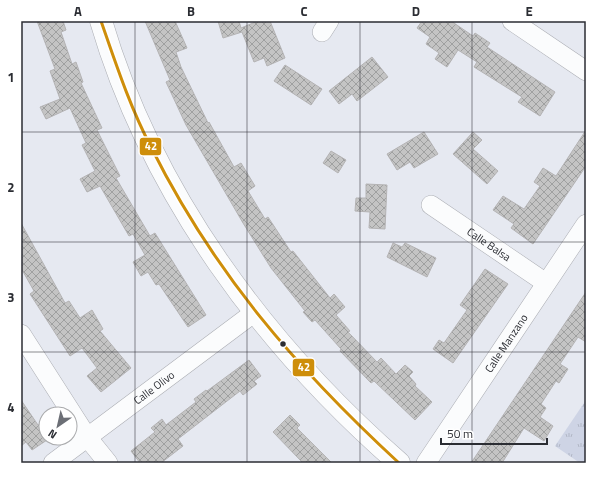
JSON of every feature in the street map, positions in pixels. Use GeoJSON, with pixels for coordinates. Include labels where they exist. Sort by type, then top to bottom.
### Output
{"type":"FeatureCollection","features":[{"type":"Feature","properties":{"kind":"main road"},"geometry":{"type":"LineString","coordinates":[[101,21],[110,52],[133,110],[170,185],[223,270],[255,312],[320,387],[354,422],[399,463]]}},
{"type":"Feature","properties":{"kind":"street"},"geometry":{"type":"LineString","coordinates":[[512,21],[586,71]]}},
{"type":"Feature","properties":{"kind":"street","name":"Calle Balsa"},"geometry":{"type":"LineString","coordinates":[[431,205],[546,283]]}},
{"type":"Feature","properties":{"kind":"street","name":"Calle Manzano"},"geometry":{"type":"LineString","coordinates":[[426,463],[586,224]]}},
{"type":"Feature","properties":{"kind":"street","name":"Calle Olivo"},"geometry":{"type":"LineString","coordinates":[[53,463],[255,312]]}},
{"type":"Feature","properties":{"kind":"street"},"geometry":{"type":"LineString","coordinates":[[21,334],[87,437],[108,463]]}},
{"type":"Feature","properties":{"kind":"green space"},"geometry":{"type":"Polygon","coordinates":[[[586,400],[586,463],[580,463],[555,446],[586,400]]]}},
{"type":"Feature","properties":{"kind":"building"},"geometry":{"type":"Polygon","coordinates":[[[37,21],[63,21],[66,30],[61,32],[72,64],[76,62],[83,82],[81,83],[102,128],[97,130],[120,176],[116,178],[150,236],[155,233],[206,315],[188,327],[159,284],[156,285],[148,272],[141,276],[133,262],[145,255],[133,234],[129,236],[100,186],[87,192],[80,179],[95,171],[82,145],[86,143],[70,108],[46,119],[40,107],[60,99],[50,71],[55,69],[37,21]]]}},
{"type":"Feature","properties":{"kind":"building"},"geometry":{"type":"Polygon","coordinates":[[[145,21],[175,21],[187,48],[176,52],[181,67],[208,123],[209,122],[234,167],[241,163],[255,186],[248,191],[265,219],[268,217],[291,252],[293,251],[330,298],[334,294],[345,307],[336,315],[350,331],[348,332],[377,362],[381,358],[396,374],[405,365],[413,372],[409,376],[416,384],[415,386],[432,402],[415,420],[374,381],[371,383],[340,351],[341,349],[315,320],[312,322],[271,268],[186,125],[166,82],[170,80],[145,21]]]}},
{"type":"Feature","properties":{"kind":"building"},"geometry":{"type":"Polygon","coordinates":[[[218,21],[239,21],[241,28],[258,21],[270,21],[285,58],[267,66],[264,58],[254,62],[242,32],[223,38],[218,21]]]}},
{"type":"Feature","properties":{"kind":"building"},"geometry":{"type":"Polygon","coordinates":[[[422,21],[451,21],[473,36],[475,33],[490,43],[487,47],[555,92],[540,116],[518,102],[522,97],[474,67],[477,62],[458,50],[447,67],[435,59],[439,53],[426,44],[430,37],[417,28],[422,21]]]}},
{"type":"Feature","properties":{"kind":"building"},"geometry":{"type":"Polygon","coordinates":[[[372,57],[388,77],[357,101],[352,94],[339,104],[329,91],[372,57]]]}},
{"type":"Feature","properties":{"kind":"building"},"geometry":{"type":"Polygon","coordinates":[[[285,65],[322,89],[311,105],[274,81],[285,65]]]}},
{"type":"Feature","properties":{"kind":"building"},"geometry":{"type":"Polygon","coordinates":[[[586,130],[586,166],[533,244],[511,228],[514,224],[493,210],[503,196],[524,209],[540,186],[534,182],[543,168],[556,176],[586,130]]]}},
{"type":"Feature","properties":{"kind":"building"},"geometry":{"type":"Polygon","coordinates":[[[424,132],[438,154],[414,168],[410,162],[397,170],[387,154],[424,132]]]}},
{"type":"Feature","properties":{"kind":"building"},"geometry":{"type":"Polygon","coordinates":[[[473,132],[482,140],[473,149],[498,171],[487,184],[453,154],[473,132]]]}},
{"type":"Feature","properties":{"kind":"building"},"geometry":{"type":"Polygon","coordinates":[[[331,151],[346,160],[338,173],[323,163],[331,151]]]}},
{"type":"Feature","properties":{"kind":"building"},"geometry":{"type":"Polygon","coordinates":[[[366,184],[387,185],[385,229],[369,228],[370,212],[355,211],[356,198],[366,198],[366,184]]]}},
{"type":"Feature","properties":{"kind":"building"},"geometry":{"type":"Polygon","coordinates":[[[21,223],[65,303],[69,301],[80,318],[92,310],[103,329],[100,331],[131,368],[101,392],[87,376],[97,368],[82,348],[70,356],[30,294],[34,291],[21,268],[21,223]]]}},
{"type":"Feature","properties":{"kind":"building"},"geometry":{"type":"Polygon","coordinates":[[[393,243],[402,247],[405,243],[436,258],[427,277],[387,257],[393,243]]]}},
{"type":"Feature","properties":{"kind":"building"},"geometry":{"type":"Polygon","coordinates":[[[485,269],[508,284],[453,363],[433,349],[439,340],[444,343],[467,310],[460,305],[485,269]]]}},
{"type":"Feature","properties":{"kind":"building"},"geometry":{"type":"Polygon","coordinates":[[[586,292],[586,342],[578,337],[560,364],[568,369],[559,383],[556,381],[541,404],[546,408],[540,417],[553,426],[544,441],[524,428],[502,463],[471,463],[586,292]]]}},
{"type":"Feature","properties":{"kind":"building"},"geometry":{"type":"Polygon","coordinates":[[[249,360],[261,376],[254,381],[257,384],[243,395],[240,391],[178,439],[183,446],[161,463],[140,463],[131,451],[155,432],[151,428],[162,419],[166,425],[196,402],[194,399],[249,360]]]}},
{"type":"Feature","properties":{"kind":"building"},"geometry":{"type":"Polygon","coordinates":[[[21,400],[38,425],[38,446],[32,450],[26,442],[21,446],[21,400]]]}},
{"type":"Feature","properties":{"kind":"building"},"geometry":{"type":"Polygon","coordinates":[[[290,415],[300,425],[297,428],[332,463],[303,463],[273,432],[290,415]]]}},
{"type":"Feature","properties":{"kind":"transit line","name":"42"},"geometry":{"type":"LineString","coordinates":[[101,21],[143,132],[176,193],[202,236],[260,317],[292,354],[361,427],[399,463]]}}]}
